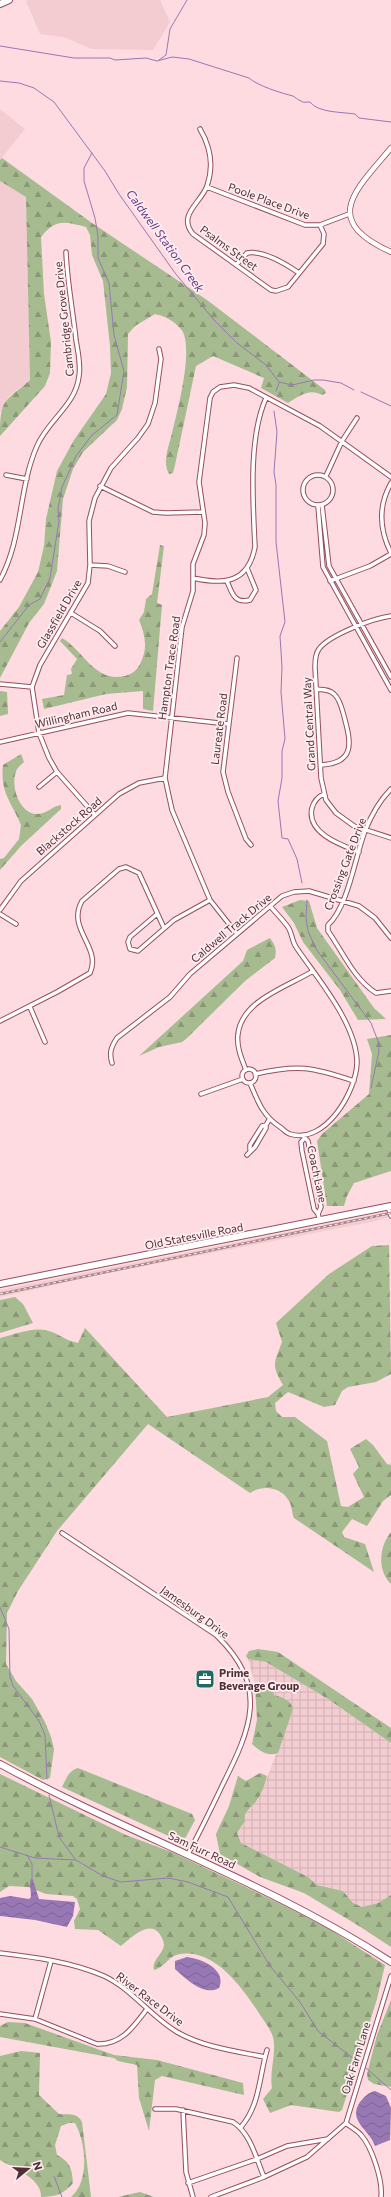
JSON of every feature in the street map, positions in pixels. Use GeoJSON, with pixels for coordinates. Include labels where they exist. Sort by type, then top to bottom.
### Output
{"type":"FeatureCollection","features":[{"type":"Feature","properties":{"kind":"main road"},"geometry":{"type":"LineString","coordinates":[[0,4],[9,0]]}},
{"type":"Feature","properties":{"kind":"main road","name":"Old Statesville Road"},"geometry":{"type":"LineString","coordinates":[[0,1284],[390,1206]]}},
{"type":"Feature","properties":{"kind":"main road","name":"Sam Furr Road"},"geometry":{"type":"LineString","coordinates":[[0,1764],[296,1906],[353,1938],[391,1962]]}},
{"type":"Feature","properties":{"kind":"street","name":"Psalms Street"},"geometry":{"type":"LineString","coordinates":[[200,129],[206,139],[211,160],[207,187],[189,213],[187,225],[193,234],[271,290],[276,291],[288,287],[323,244],[324,234],[320,224]]}},
{"type":"Feature","properties":{"kind":"street"},"geometry":{"type":"LineString","coordinates":[[391,148],[365,180],[350,205],[349,214],[352,222],[362,236],[391,252]]}},
{"type":"Feature","properties":{"kind":"street","name":"Poole Place Drive"},"geometry":{"type":"LineString","coordinates":[[207,187],[304,225],[320,224],[349,214]]}},
{"type":"Feature","properties":{"kind":"street","name":"Cambridge Grove Drive"},"geometry":{"type":"LineString","coordinates":[[0,580],[12,554],[27,479],[39,441],[73,397],[78,385],[79,365],[66,252]]}},
{"type":"Feature","properties":{"kind":"street"},"geometry":{"type":"LineString","coordinates":[[236,265],[247,253],[256,252],[287,265],[299,273]]}},
{"type":"Feature","properties":{"kind":"street","name":"Glassfield Drive"},"geometry":{"type":"LineString","coordinates":[[95,815],[57,772],[45,752],[39,733],[32,687],[40,666],[88,583],[90,565],[89,522],[92,505],[100,486],[111,468],[138,438],[148,424],[155,403],[161,359],[159,349]]}},
{"type":"Feature","properties":{"kind":"street","name":"Hampton Trace Road"},"geometry":{"type":"LineString","coordinates":[[236,934],[210,900],[172,810],[165,778],[182,627],[193,591],[193,564],[204,535],[199,482],[210,398],[220,387],[227,385],[249,388],[320,426],[391,477]]}},
{"type":"Feature","properties":{"kind":"street"},"geometry":{"type":"LineString","coordinates":[[193,578],[214,582],[228,581],[243,573],[253,557],[255,547],[252,480],[261,411],[266,398]]}},
{"type":"Feature","properties":{"kind":"street"},"geometry":{"type":"LineString","coordinates":[[326,476],[315,475],[310,478],[304,486],[306,497],[309,502],[318,506],[328,502],[332,490],[326,476],[342,441],[357,418]]}},
{"type":"Feature","properties":{"kind":"street"},"geometry":{"type":"LineString","coordinates":[[6,475],[27,479]]}},
{"type":"Feature","properties":{"kind":"street"},"geometry":{"type":"LineString","coordinates":[[330,581],[370,566],[391,553],[384,536],[381,517],[386,493],[391,483]]}},
{"type":"Feature","properties":{"kind":"street"},"geometry":{"type":"LineString","coordinates":[[100,486],[153,512],[203,512]]}},
{"type":"Feature","properties":{"kind":"street"},"geometry":{"type":"LineString","coordinates":[[322,505],[328,560],[336,579],[391,677]]}},
{"type":"Feature","properties":{"kind":"street"},"geometry":{"type":"LineString","coordinates":[[318,506],[321,559],[330,581],[391,690]]}},
{"type":"Feature","properties":{"kind":"street"},"geometry":{"type":"LineString","coordinates":[[90,565],[108,566],[125,572]]}},
{"type":"Feature","properties":{"kind":"street"},"geometry":{"type":"LineString","coordinates":[[228,581],[232,594],[236,600],[243,602],[250,600],[256,590],[247,568]]}},
{"type":"Feature","properties":{"kind":"street"},"geometry":{"type":"LineString","coordinates":[[71,613],[100,631],[115,646]]}},
{"type":"Feature","properties":{"kind":"street","name":"Grand Central Way"},"geometry":{"type":"LineString","coordinates":[[391,616],[376,618],[357,628],[332,638],[319,649],[315,660],[324,794],[336,813],[354,826],[391,838]]}},
{"type":"Feature","properties":{"kind":"street","name":"Laureate Road"},"geometry":{"type":"LineString","coordinates":[[238,658],[223,762],[226,783],[246,839],[251,845]]}},
{"type":"Feature","properties":{"kind":"street"},"geometry":{"type":"LineString","coordinates":[[0,684],[32,687]]}},
{"type":"Feature","properties":{"kind":"street"},"geometry":{"type":"LineString","coordinates":[[316,689],[328,690],[337,697],[350,741],[348,750],[343,759],[332,764],[321,765]]}},
{"type":"Feature","properties":{"kind":"street","name":"Willingham Road"},"geometry":{"type":"LineString","coordinates":[[0,742],[128,713],[228,724]]}},
{"type":"Feature","properties":{"kind":"street"},"geometry":{"type":"LineString","coordinates":[[39,787],[57,772]]}},
{"type":"Feature","properties":{"kind":"street","name":"Blackstock Road"},"geometry":{"type":"LineString","coordinates":[[0,910],[22,881],[127,788],[145,781],[165,778]]}},
{"type":"Feature","properties":{"kind":"street","name":"Crossing Gate Drive"},"geometry":{"type":"LineString","coordinates":[[391,789],[382,798],[365,830],[359,852],[336,916],[328,925],[328,931],[345,959],[368,987],[376,993],[391,991]]}},
{"type":"Feature","properties":{"kind":"street"},"geometry":{"type":"LineString","coordinates":[[324,794],[313,804],[312,817],[315,826],[335,842],[359,852]]}},
{"type":"Feature","properties":{"kind":"street"},"geometry":{"type":"LineString","coordinates":[[0,1021],[90,973],[93,960],[77,921],[78,908],[82,901],[119,869],[126,867],[139,873],[164,928]]}},
{"type":"Feature","properties":{"kind":"street","name":"Caldwell Track Drive"},"geometry":{"type":"LineString","coordinates":[[112,1063],[110,1055],[111,1046],[117,1038],[170,997],[190,974],[282,896],[294,892],[309,891],[359,906],[375,918],[391,938]]}},
{"type":"Feature","properties":{"kind":"street"},"geometry":{"type":"LineString","coordinates":[[157,914],[130,937],[128,946],[133,951],[138,950],[164,928],[210,900]]}},
{"type":"Feature","properties":{"kind":"street"},"geometry":{"type":"LineString","coordinates":[[201,1094],[243,1080],[250,1083],[264,1114],[269,1120],[290,1134],[304,1137],[329,1123],[350,1094],[357,1063],[355,1044],[348,1026],[294,944],[289,928],[270,906]]}},
{"type":"Feature","properties":{"kind":"street"},"geometry":{"type":"LineString","coordinates":[[0,914],[16,924]]}},
{"type":"Feature","properties":{"kind":"street"},"geometry":{"type":"LineString","coordinates":[[246,1070],[241,1056],[238,1034],[246,1014],[256,1003],[313,971]]}},
{"type":"Feature","properties":{"kind":"street"},"geometry":{"type":"LineString","coordinates":[[30,1006],[45,1042]]}},
{"type":"Feature","properties":{"kind":"street"},"geometry":{"type":"LineString","coordinates":[[246,1070],[253,1071],[255,1074],[291,1067],[310,1068],[354,1080]]}},
{"type":"Feature","properties":{"kind":"street"},"geometry":{"type":"LineString","coordinates":[[243,1080],[243,1073],[246,1070]]}},
{"type":"Feature","properties":{"kind":"street"},"geometry":{"type":"LineString","coordinates":[[250,1083],[254,1080],[255,1074]]}},
{"type":"Feature","properties":{"kind":"street"},"geometry":{"type":"LineString","coordinates":[[247,1155],[254,1138],[262,1126],[266,1125],[269,1120]]}},
{"type":"Feature","properties":{"kind":"street","name":"Coach Lane"},"geometry":{"type":"LineString","coordinates":[[318,1214],[321,1207],[308,1141],[304,1137],[301,1142],[314,1209],[318,1214],[320,1221]]}},
{"type":"Feature","properties":{"kind":"street"},"geometry":{"type":"LineString","coordinates":[[308,1175],[314,1174]]}},
{"type":"Feature","properties":{"kind":"street"},"geometry":{"type":"LineString","coordinates":[[390,1206],[391,1216]]}},
{"type":"Feature","properties":{"kind":"street","name":"Jamesburg Drive"},"geometry":{"type":"LineString","coordinates":[[62,1533],[216,1635],[236,1657],[243,1671],[248,1686],[251,1705],[246,1736],[188,1854]]}},
{"type":"Feature","properties":{"kind":"street","name":"River Race Drive"},"geometry":{"type":"LineString","coordinates":[[0,1953],[51,1961],[105,1977],[177,2032],[199,2042],[264,2057]]}},
{"type":"Feature","properties":{"kind":"street"},"geometry":{"type":"LineString","coordinates":[[35,2019],[51,1961]]}},
{"type":"Feature","properties":{"kind":"street","name":"Oak Farm Lane"},"geometry":{"type":"LineString","coordinates":[[346,2123],[391,1976]]}},
{"type":"Feature","properties":{"kind":"street"},"geometry":{"type":"LineString","coordinates":[[0,2014],[35,2019],[97,2044],[104,2044],[121,2038],[130,2031],[147,2009]]}},
{"type":"Feature","properties":{"kind":"street"},"geometry":{"type":"LineString","coordinates":[[241,2127],[249,2117],[255,2105],[264,2057],[267,2050]]}},
{"type":"Feature","properties":{"kind":"street"},"geometry":{"type":"LineString","coordinates":[[155,2109],[183,2110],[228,2120],[241,2127],[264,2177]]}},
{"type":"Feature","properties":{"kind":"street"},"geometry":{"type":"LineString","coordinates":[[183,2110],[186,2172],[188,2184],[193,2197]]}},
{"type":"Feature","properties":{"kind":"street"},"geometry":{"type":"LineString","coordinates":[[211,2197],[264,2177],[307,2157],[317,2150],[346,2123],[360,2134],[368,2147],[382,2186],[381,2197]]}},
{"type":"Feature","properties":{"kind":"street"},"geometry":{"type":"LineString","coordinates":[[188,2184],[257,2159],[287,2146],[329,2138]]}},
{"type":"Feature","properties":{"kind":"street"},"geometry":{"type":"LineString","coordinates":[[313,2141],[317,2150]]}},
{"type":"Feature","properties":{"kind":"shaded area"},"geometry":{"type":"Polygon","coordinates":[[[160,0],[170,22],[153,50],[92,49],[63,37],[40,34],[26,1],[160,0]]]}},
{"type":"Feature","properties":{"kind":"shaded area"},"geometry":{"type":"Polygon","coordinates":[[[0,109],[25,129],[0,160],[0,109]]]}},
{"type":"Feature","properties":{"kind":"shaded area"},"geometry":{"type":"Polygon","coordinates":[[[0,181],[26,197],[30,380],[9,396],[0,413],[0,181]]]}},
{"type":"Feature","properties":{"kind":"shaded area"},"geometry":{"type":"Polygon","coordinates":[[[388,1212],[389,1217],[376,1221],[108,1273],[0,1297],[0,1290],[388,1212]]]}},
{"type":"Feature","properties":{"kind":"shaded area"},"geometry":{"type":"Polygon","coordinates":[[[248,1659],[266,1662],[328,1699],[391,1743],[391,1895],[378,1903],[363,1907],[353,1903],[343,1891],[317,1885],[308,1877],[241,1843],[238,1839],[237,1833],[243,1825],[246,1811],[257,1801],[264,1786],[293,1709],[286,1698],[274,1695],[272,1684],[255,1684],[248,1659]]]}},
{"type":"Feature","properties":{"kind":"green space"},"geometry":{"type":"Polygon","coordinates":[[[2,158],[92,223],[207,300],[325,390],[326,393],[322,395],[313,392],[305,394],[288,403],[261,388],[264,378],[213,356],[196,366],[173,473],[169,474],[166,459],[184,380],[186,364],[185,337],[181,329],[172,321],[155,314],[135,326],[128,334],[127,387],[122,409],[117,420],[83,452],[73,469],[63,499],[57,571],[44,604],[29,623],[0,678],[0,631],[19,607],[38,572],[44,546],[46,519],[57,471],[74,440],[106,394],[111,373],[110,346],[103,281],[92,255],[90,235],[86,227],[66,223],[56,224],[46,231],[41,237],[44,294],[51,342],[50,373],[45,386],[0,436],[1,414],[5,402],[30,380],[26,197],[0,181],[0,160],[2,158]]]}},
{"type":"Feature","properties":{"kind":"green space"},"geometry":{"type":"Polygon","coordinates":[[[160,545],[164,546],[157,603],[162,605],[153,711],[143,709],[143,691],[106,694],[44,709],[42,699],[64,695],[67,675],[72,674],[71,669],[77,659],[60,641],[62,638],[90,664],[106,675],[115,677],[125,676],[133,673],[138,667],[143,657],[145,646],[143,630],[139,620],[144,612],[146,599],[152,594],[160,545]]]}},
{"type":"Feature","properties":{"kind":"green space"},"geometry":{"type":"Polygon","coordinates":[[[0,691],[7,692],[8,714],[0,716],[0,691]]]}},
{"type":"Feature","properties":{"kind":"green space"},"geometry":{"type":"Polygon","coordinates":[[[21,754],[24,762],[17,769],[14,781],[17,795],[24,808],[35,814],[46,812],[61,805],[61,809],[21,846],[0,870],[0,859],[4,858],[19,839],[21,825],[5,790],[3,783],[3,765],[21,754]]]}},
{"type":"Feature","properties":{"kind":"green space"},"geometry":{"type":"Polygon","coordinates":[[[300,900],[309,901],[317,928],[374,1008],[386,1019],[358,1020],[340,990],[303,942],[294,923],[282,907],[300,900]]]}},
{"type":"Feature","properties":{"kind":"green space"},"geometry":{"type":"Polygon","coordinates":[[[270,938],[275,947],[275,958],[245,981],[186,1039],[182,1042],[159,1047],[139,1056],[243,961],[247,950],[270,938]]]}},
{"type":"Feature","properties":{"kind":"green space"},"geometry":{"type":"Polygon","coordinates":[[[391,1035],[391,1171],[354,1183],[347,1196],[344,1206],[327,1206],[317,1141],[322,1134],[369,1094],[372,1054],[367,1039],[391,1035]]]}},
{"type":"Feature","properties":{"kind":"green space"},"geometry":{"type":"Polygon","coordinates":[[[389,1245],[391,1374],[376,1382],[348,1387],[342,1391],[335,1405],[324,1407],[288,1392],[275,1403],[276,1411],[282,1417],[295,1417],[327,1441],[341,1506],[348,1507],[364,1497],[353,1474],[359,1467],[350,1449],[366,1439],[373,1445],[387,1464],[391,1465],[391,1495],[383,1501],[367,1526],[352,1519],[342,1532],[344,1537],[365,1544],[374,1572],[294,1518],[290,1503],[283,1493],[278,1490],[267,1488],[255,1490],[250,1493],[148,1424],[57,1531],[18,1591],[7,1613],[6,1664],[16,1681],[32,1699],[45,1722],[51,1737],[54,1749],[50,1778],[43,1780],[0,1757],[0,1338],[39,1329],[52,1332],[78,1343],[85,1328],[167,1417],[268,1397],[283,1385],[275,1368],[282,1342],[276,1323],[329,1274],[372,1246],[389,1245]]]}},
{"type":"Feature","properties":{"kind":"green space"},"geometry":{"type":"Polygon","coordinates":[[[15,1297],[23,1304],[33,1323],[0,1333],[0,1300],[15,1297]]]}},
{"type":"Feature","properties":{"kind":"green space"},"geometry":{"type":"Polygon","coordinates":[[[391,1532],[391,1584],[383,1572],[381,1558],[384,1544],[391,1532]]]}},
{"type":"Feature","properties":{"kind":"green space"},"geometry":{"type":"Polygon","coordinates":[[[258,1649],[278,1652],[391,1728],[391,1743],[328,1699],[266,1662],[248,1659],[246,1656],[249,1651],[258,1649]]]}},
{"type":"Feature","properties":{"kind":"green space"},"geometry":{"type":"Polygon","coordinates":[[[255,1684],[272,1684],[274,1695],[284,1698],[293,1709],[278,1753],[267,1754],[252,1744],[257,1720],[255,1684]]]}},
{"type":"Feature","properties":{"kind":"green space"},"geometry":{"type":"Polygon","coordinates":[[[78,1768],[192,1814],[195,1820],[186,1837],[181,1840],[175,1839],[62,1787],[70,1773],[78,1768]]]}},
{"type":"Feature","properties":{"kind":"green space"},"geometry":{"type":"Polygon","coordinates":[[[260,1773],[267,1776],[260,1794],[255,1803],[245,1814],[245,1821],[237,1833],[241,1843],[308,1877],[317,1885],[343,1891],[353,1903],[362,1907],[378,1903],[391,1895],[391,1947],[304,1893],[260,1877],[220,1854],[216,1834],[229,1806],[238,1776],[246,1781],[260,1773]]]}},
{"type":"Feature","properties":{"kind":"green space"},"geometry":{"type":"Polygon","coordinates":[[[0,1774],[126,1835],[174,1853],[281,1904],[329,1929],[385,1965],[377,1999],[342,2110],[339,2112],[291,2105],[270,2113],[263,2099],[272,2088],[271,2075],[274,2050],[273,2037],[267,2025],[244,1992],[225,1971],[214,1962],[202,1956],[189,1954],[176,1955],[154,1970],[154,1964],[164,1945],[161,1936],[155,1930],[150,1929],[139,1932],[121,1946],[98,1930],[75,1929],[74,1921],[80,1909],[77,1899],[73,1896],[46,1894],[28,1887],[9,1886],[0,1892],[0,1774]]]}},
{"type":"Feature","properties":{"kind":"green space"},"geometry":{"type":"Polygon","coordinates":[[[391,2000],[391,2087],[374,2084],[368,2080],[367,2074],[377,2035],[391,2000]]]}},
{"type":"Feature","properties":{"kind":"green space"},"geometry":{"type":"Polygon","coordinates":[[[8,2022],[25,2023],[114,2055],[157,2060],[243,2083],[244,2095],[162,2076],[155,2080],[149,2131],[139,2098],[137,2065],[118,2061],[114,2058],[0,2037],[0,2026],[8,2022]]]}},
{"type":"Feature","properties":{"kind":"green space"},"geometry":{"type":"Polygon","coordinates":[[[21,2051],[40,2053],[39,2095],[59,2114],[75,2115],[82,2122],[91,2197],[71,2197],[77,2190],[84,2172],[84,2151],[79,2131],[75,2123],[69,2123],[61,2126],[55,2145],[57,2155],[65,2160],[70,2166],[73,2183],[59,2194],[41,2197],[37,2184],[32,2179],[0,2160],[0,2056],[21,2051]]]}},
{"type":"Feature","properties":{"kind":"green space"},"geometry":{"type":"Polygon","coordinates":[[[140,2192],[154,2197],[118,2197],[140,2192]]]}},
{"type":"Feature","properties":{"kind":"water"},"geometry":{"type":"Polygon","coordinates":[[[32,1877],[39,1899],[75,1902],[73,1916],[67,1927],[35,1920],[0,1916],[0,1898],[10,1896],[29,1899],[31,1897],[30,1882],[32,1877]]]}},
{"type":"Feature","properties":{"kind":"water"},"geometry":{"type":"Polygon","coordinates":[[[187,1957],[200,1960],[212,1966],[220,1976],[221,1982],[219,1988],[207,1990],[201,1988],[189,1981],[175,1969],[175,1961],[187,1957]]]}},
{"type":"Feature","properties":{"kind":"water"},"geometry":{"type":"Polygon","coordinates":[[[375,2091],[386,2096],[391,2108],[390,2140],[375,2146],[356,2115],[360,2102],[371,2092],[375,2091]]]}},
{"type":"Feature","properties":{"kind":"waterway"},"geometry":{"type":"LineString","coordinates":[[159,60],[166,55],[170,29],[187,0]]}},
{"type":"Feature","properties":{"kind":"waterway"},"geometry":{"type":"LineString","coordinates":[[0,46],[74,58],[110,58],[115,60],[146,58],[157,61],[172,57],[189,59],[249,78],[264,86],[293,96],[303,102],[310,102],[314,106],[325,110],[355,114],[359,118],[391,122]]}},
{"type":"Feature","properties":{"kind":"waterway","name":"Caldwell Station Creek"},"geometry":{"type":"LineString","coordinates":[[0,81],[19,83],[34,88],[54,102],[105,171],[119,194],[175,273],[214,320],[237,343],[266,365],[279,382],[292,385],[314,380],[323,380],[341,383],[354,390]]}},
{"type":"Feature","properties":{"kind":"waterway"},"geometry":{"type":"LineString","coordinates":[[0,642],[29,605],[40,599],[50,578],[59,521],[58,509],[62,487],[76,456],[92,435],[117,415],[124,371],[114,335],[109,283],[98,258],[98,236],[95,218],[84,181],[84,168],[92,153]]}},
{"type":"Feature","properties":{"kind":"waterway"},"geometry":{"type":"LineString","coordinates":[[276,391],[279,383]]}},
{"type":"Feature","properties":{"kind":"waterway","name":"Caldwell Station Creek"},"geometry":{"type":"LineString","coordinates":[[361,392],[391,406]]}},
{"type":"Feature","properties":{"kind":"waterway"},"geometry":{"type":"LineString","coordinates":[[274,411],[277,432],[274,472],[276,485],[276,542],[285,622],[280,636],[282,667],[281,692],[285,739],[282,751],[282,778],[278,801],[282,838],[288,839],[297,859],[302,883]]}},
{"type":"Feature","properties":{"kind":"waterway"},"geometry":{"type":"LineString","coordinates":[[307,900],[306,918],[308,931],[316,949],[371,1023],[378,1041],[379,1051],[371,1088]]}},
{"type":"Feature","properties":{"kind":"waterway"},"geometry":{"type":"LineString","coordinates":[[0,1607],[9,1629],[10,1677],[13,1686],[39,1721],[45,1735],[47,1779]]}},
{"type":"Feature","properties":{"kind":"waterway"},"geometry":{"type":"LineString","coordinates":[[49,1795],[59,1837],[75,1859]]}},
{"type":"Feature","properties":{"kind":"waterway"},"geometry":{"type":"LineString","coordinates":[[0,1847],[35,1858],[76,1860],[103,1876],[121,1882],[168,1878],[188,1882],[228,1897],[270,1966],[300,2002],[318,2031],[359,2063]]}},
{"type":"Feature","properties":{"kind":"waterway"},"geometry":{"type":"LineString","coordinates":[[27,1855],[32,1864],[32,1877]]}},
{"type":"Feature","properties":{"kind":"waterway"},"geometry":{"type":"LineString","coordinates":[[365,2067],[391,2090]]}},
{"type":"Feature","properties":{"kind":"waterway"},"geometry":{"type":"LineString","coordinates":[[54,2176],[62,2197]]}},
{"type":"Feature","properties":{"kind":"railway"},"geometry":{"type":"LineString","coordinates":[[0,1294],[391,1213]]}},
{"type":"Feature","properties":{"kind":"place","name":"Prime Beverage Group"},"geometry":{"type":"Point","coordinates":[205,1679]}}]}
